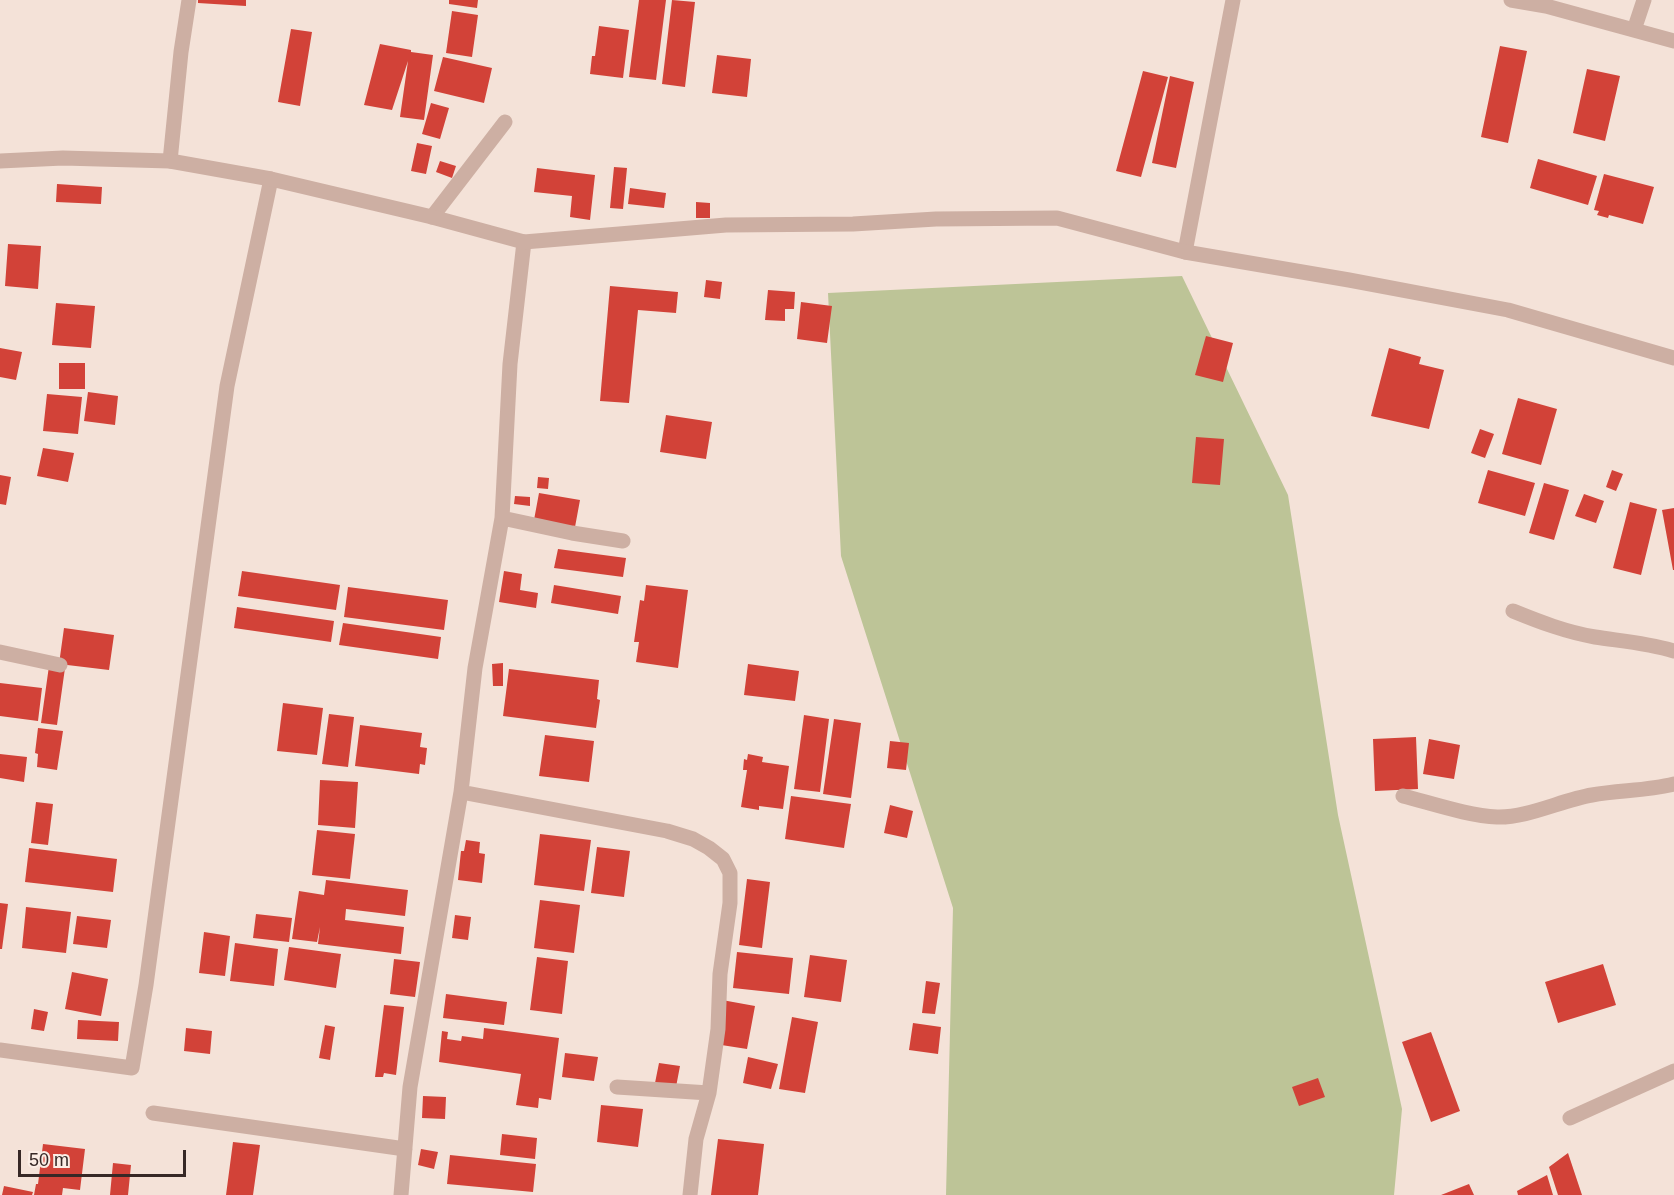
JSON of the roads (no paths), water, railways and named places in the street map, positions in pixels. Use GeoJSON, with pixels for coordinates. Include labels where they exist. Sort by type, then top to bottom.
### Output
{"type":"FeatureCollection","features":[{"type":"Feature","properties":{"kind":"street"},"geometry":{"type":"LineString","coordinates":[[170,161],[181,52],[189,0]]}},
{"type":"Feature","properties":{"kind":"street"},"geometry":{"type":"LineString","coordinates":[[1185,252],[1233,0]]}},
{"type":"Feature","properties":{"kind":"street"},"geometry":{"type":"LineString","coordinates":[[1511,0],[1546,6],[1674,41]]}},
{"type":"Feature","properties":{"kind":"street"},"geometry":{"type":"LineString","coordinates":[[1634,30],[1644,0]]}},
{"type":"Feature","properties":{"kind":"street"},"geometry":{"type":"LineString","coordinates":[[432,217],[505,122]]}},
{"type":"Feature","properties":{"kind":"street"},"geometry":{"type":"LineString","coordinates":[[0,161],[63,158],[170,161],[271,179],[432,217],[524,242],[726,225],[1058,218],[1185,252],[1508,310],[1674,358]]}},
{"type":"Feature","properties":{"kind":"street"},"geometry":{"type":"LineString","coordinates":[[0,1050],[132,1068],[146,985],[227,386],[271,179]]}},
{"type":"Feature","properties":{"kind":"street"},"geometry":{"type":"LineString","coordinates":[[401,1195],[410,1087],[461,792],[475,668],[502,518],[510,364],[524,242]]}},
{"type":"Feature","properties":{"kind":"street"},"geometry":{"type":"LineString","coordinates":[[502,518],[623,542]]}},
{"type":"Feature","properties":{"kind":"street"},"geometry":{"type":"LineString","coordinates":[[1513,611],[1556,628],[1594,637],[1654,645],[1674,651]]}},
{"type":"Feature","properties":{"kind":"street"},"geometry":{"type":"LineString","coordinates":[[0,652],[60,665]]}},
{"type":"Feature","properties":{"kind":"street"},"geometry":{"type":"LineString","coordinates":[[1403,796],[1481,816],[1501,818],[1591,795],[1658,788],[1674,784]]}},
{"type":"Feature","properties":{"kind":"street"},"geometry":{"type":"LineString","coordinates":[[461,792],[667,831],[709,848],[723,859],[730,873],[730,903],[720,974],[718,1029],[709,1093],[696,1139],[690,1195]]}},
{"type":"Feature","properties":{"kind":"street"},"geometry":{"type":"LineString","coordinates":[[1570,1118],[1674,1071]]}},
{"type":"Feature","properties":{"kind":"street"},"geometry":{"type":"LineString","coordinates":[[617,1088],[709,1093]]}},
{"type":"Feature","properties":{"kind":"street"},"geometry":{"type":"LineString","coordinates":[[153,1113],[405,1149]]}}]}
